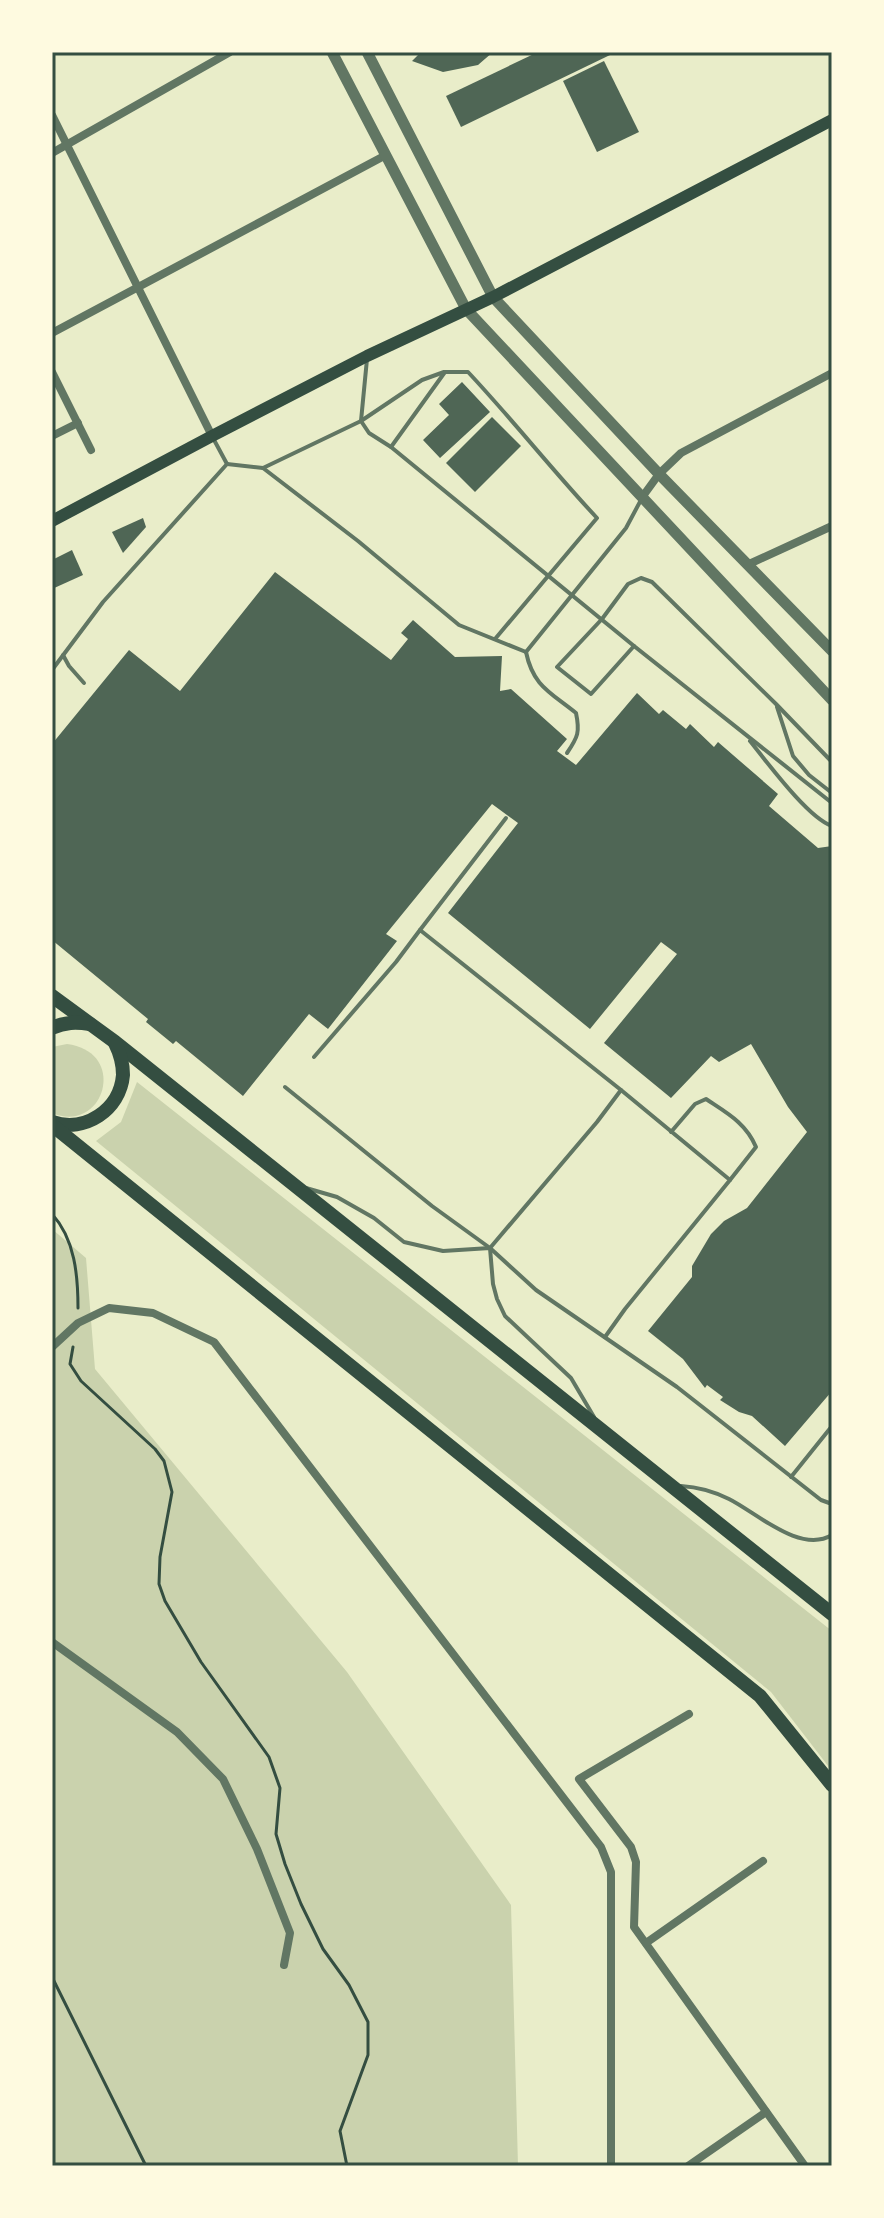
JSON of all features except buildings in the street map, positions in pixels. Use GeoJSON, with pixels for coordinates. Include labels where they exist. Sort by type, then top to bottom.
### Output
{"type":"FeatureCollection","features":[{"type":"Feature","properties":{"kind":"main road"},"geometry":{"type":"LineString","coordinates":[[52,521],[367,356],[493,297],[832,120]]}},
{"type":"Feature","properties":{"kind":"main road"},"geometry":{"type":"LineString","coordinates":[[52,996],[115,1042],[832,1614]]}},
{"type":"Feature","properties":{"kind":"main road"},"geometry":{"type":"LineString","coordinates":[[52,1028],[76,1022],[91,1024]]}},
{"type":"Feature","properties":{"kind":"main road"},"geometry":{"type":"LineString","coordinates":[[52,1123],[75,1125],[90,1121],[104,1113],[114,1101],[121,1087],[123,1072],[115,1042]]}},
{"type":"Feature","properties":{"kind":"main road"},"geometry":{"type":"LineString","coordinates":[[52,1123],[760,1696],[832,1785]]}},
{"type":"Feature","properties":{"kind":"street"},"geometry":{"type":"LineString","coordinates":[[52,153],[230,52]]}},
{"type":"Feature","properties":{"kind":"street"},"geometry":{"type":"LineString","coordinates":[[332,52],[466,309],[832,700]]}},
{"type":"Feature","properties":{"kind":"street"},"geometry":{"type":"LineString","coordinates":[[367,52],[493,297],[659,474],[832,651]]}},
{"type":"Feature","properties":{"kind":"street"},"geometry":{"type":"LineString","coordinates":[[52,115],[212,436]]}},
{"type":"Feature","properties":{"kind":"street"},"geometry":{"type":"LineString","coordinates":[[52,333],[386,155]]}},
{"type":"Feature","properties":{"kind":"street"},"geometry":{"type":"LineString","coordinates":[[52,372],[91,450]]}},
{"type":"Feature","properties":{"kind":"street"},"geometry":{"type":"LineString","coordinates":[[643,496],[659,474],[681,453],[832,373]]}},
{"type":"Feature","properties":{"kind":"street"},"geometry":{"type":"LineString","coordinates":[[52,436],[78,423]]}},
{"type":"Feature","properties":{"kind":"street"},"geometry":{"type":"LineString","coordinates":[[747,565],[832,526]]}},
{"type":"Feature","properties":{"kind":"street"},"geometry":{"type":"LineString","coordinates":[[52,1347],[78,1323],[109,1308],[153,1313],[214,1342],[601,1847],[611,1872],[611,2166]]}},
{"type":"Feature","properties":{"kind":"street"},"geometry":{"type":"LineString","coordinates":[[52,1642],[177,1732],[223,1779],[257,1849],[290,1933],[284,1965]]}},
{"type":"Feature","properties":{"kind":"street"},"geometry":{"type":"LineString","coordinates":[[689,1714],[579,1779],[631,1847],[636,1862],[634,1927],[805,2166]]}},
{"type":"Feature","properties":{"kind":"street"},"geometry":{"type":"LineString","coordinates":[[646,1943],[763,1861]]}},
{"type":"Feature","properties":{"kind":"street"},"geometry":{"type":"LineString","coordinates":[[688,2166],[766,2112]]}},
{"type":"Feature","properties":{"kind":"lane"},"geometry":{"type":"LineString","coordinates":[[367,356],[361,421],[369,433],[391,447],[832,803]]}},
{"type":"Feature","properties":{"kind":"lane"},"geometry":{"type":"LineString","coordinates":[[391,447],[445,372]]}},
{"type":"Feature","properties":{"kind":"lane"},"geometry":{"type":"LineString","coordinates":[[263,468],[361,421],[422,380],[445,372],[468,372],[597,518],[495,639]]}},
{"type":"Feature","properties":{"kind":"lane"},"geometry":{"type":"LineString","coordinates":[[212,436],[227,464]]}},
{"type":"Feature","properties":{"kind":"lane"},"geometry":{"type":"LineString","coordinates":[[227,464],[263,468],[358,541],[459,625],[526,652]]}},
{"type":"Feature","properties":{"kind":"lane"},"geometry":{"type":"LineString","coordinates":[[52,670],[103,602],[227,464]]}},
{"type":"Feature","properties":{"kind":"lane"},"geometry":{"type":"LineString","coordinates":[[526,652],[626,528],[643,496]]}},
{"type":"Feature","properties":{"kind":"lane"},"geometry":{"type":"LineString","coordinates":[[634,646],[591,694],[557,667],[602,619],[628,584],[641,578],[652,582],[832,762]]}},
{"type":"Feature","properties":{"kind":"lane"},"geometry":{"type":"LineString","coordinates":[[526,652],[530,670],[538,683],[576,713],[579,727],[577,738],[567,753]]}},
{"type":"Feature","properties":{"kind":"lane"},"geometry":{"type":"LineString","coordinates":[[63,655],[84,683]]}},
{"type":"Feature","properties":{"kind":"lane"},"geometry":{"type":"LineString","coordinates":[[776,704],[793,756],[809,775],[832,793]]}},
{"type":"Feature","properties":{"kind":"lane"},"geometry":{"type":"LineString","coordinates":[[743,733],[778,776],[824,823],[832,826]]}},
{"type":"Feature","properties":{"kind":"lane"},"geometry":{"type":"LineString","coordinates":[[314,1057],[396,962],[506,818]]}},
{"type":"Feature","properties":{"kind":"lane"},"geometry":{"type":"LineString","coordinates":[[420,930],[730,1180]]}},
{"type":"Feature","properties":{"kind":"lane"},"geometry":{"type":"LineString","coordinates":[[285,1087],[432,1206],[490,1248],[536,1290],[677,1387],[821,1500],[832,1504]]}},
{"type":"Feature","properties":{"kind":"lane"},"geometry":{"type":"LineString","coordinates":[[604,1433],[571,1378],[505,1316],[493,1284],[490,1248],[621,1090]]}},
{"type":"Feature","properties":{"kind":"lane"},"geometry":{"type":"LineString","coordinates":[[605,1337],[756,1147],[751,1134],[737,1119],[706,1099],[695,1104],[671,1132]]}},
{"type":"Feature","properties":{"kind":"lane"},"geometry":{"type":"LineString","coordinates":[[290,1184],[337,1197],[374,1218],[404,1242],[443,1251],[490,1248]]}},
{"type":"Feature","properties":{"kind":"lane"},"geometry":{"type":"LineString","coordinates":[[791,1477],[832,1426]]}},
{"type":"Feature","properties":{"kind":"lane"},"geometry":{"type":"LineString","coordinates":[[670,1485],[700,1487],[728,1498],[795,1537],[811,1541],[832,1535]]}},
{"type":"Feature","properties":{"kind":"path"},"geometry":{"type":"LineString","coordinates":[[52,1214],[61,1224],[74,1260],[78,1285],[78,1323],[70,1364],[81,1381],[164,1461],[172,1492],[160,1557],[159,1584],[165,1601],[201,1662],[269,1757],[280,1788],[276,1834],[285,1864],[323,1949],[349,1985],[368,2022],[368,2055],[340,2131],[347,2166]]}},
{"type":"Feature","properties":{"kind":"path"},"geometry":{"type":"LineString","coordinates":[[52,1977],[146,2166]]}},
{"type":"Feature","properties":{"kind":"green space"},"geometry":{"type":"Polygon","coordinates":[[[67,1044],[86,1050],[98,1061],[103,1075],[102,1090],[96,1103],[85,1113],[70,1117],[52,1113],[52,1047],[67,1044]]]}},
{"type":"Feature","properties":{"kind":"green space"},"geometry":{"type":"Polygon","coordinates":[[[137,1082],[832,1631],[832,1771],[771,1692],[96,1141],[121,1122],[137,1082]]]}},
{"type":"Feature","properties":{"kind":"green space"},"geometry":{"type":"Polygon","coordinates":[[[52,1229],[86,1258],[95,1369],[347,1672],[511,1905],[518,2166],[52,2166],[52,1229]]]}}]}
